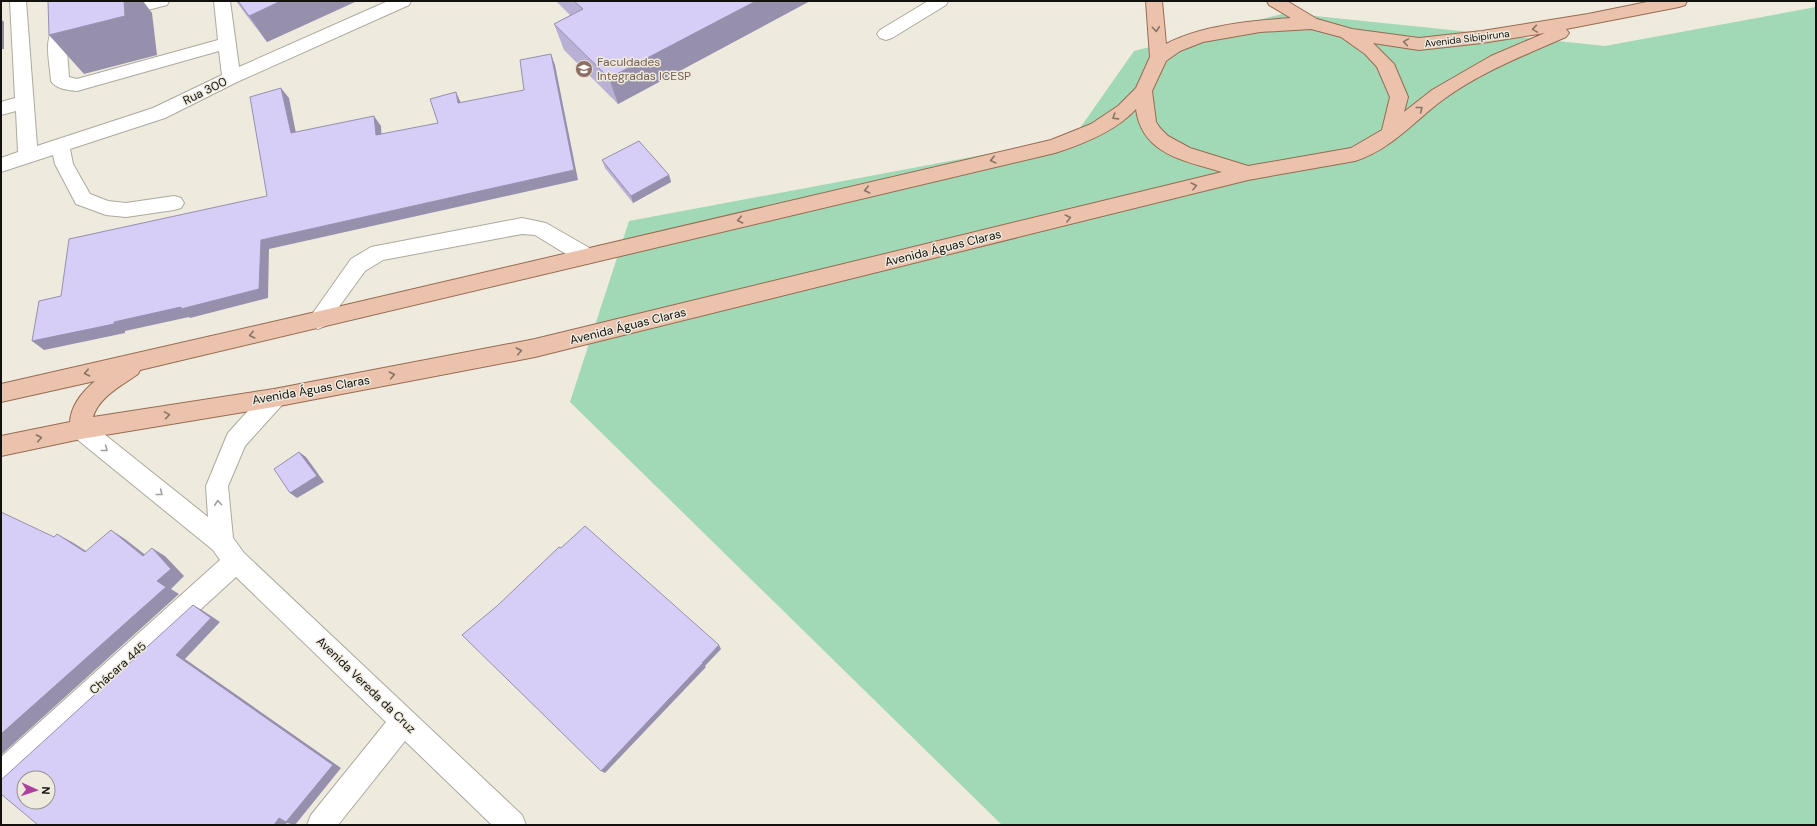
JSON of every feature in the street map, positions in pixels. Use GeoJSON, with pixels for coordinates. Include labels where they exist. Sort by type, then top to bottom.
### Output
{"type":"FeatureCollection","features":[{"type":"Feature","properties":{"kind":"main road"},"geometry":{"type":"LineString","coordinates":[[1,393],[318,320],[1055,146],[1097,129],[1124,111],[1143,91],[1159,57],[1154,1]]}},
{"type":"Feature","properties":{"kind":"main road"},"geometry":{"type":"LineString","coordinates":[[1275,1],[1311,23],[1347,33],[1371,50],[1385,64],[1399,97],[1390,134]]}},
{"type":"Feature","properties":{"kind":"main road","name":"Avenida Sibipiruna"},"geometry":{"type":"LineString","coordinates":[[1347,33],[1419,44],[1482,37],[1588,20],[1679,1]]}},
{"type":"Feature","properties":{"kind":"main road","name":"Avenida Sibipiruna"},"geometry":{"type":"LineString","coordinates":[[1248,173],[1355,154],[1390,134],[1438,94],[1497,60],[1588,20]]}},
{"type":"Feature","properties":{"kind":"main road"},"geometry":{"type":"LineString","coordinates":[[1159,57],[1174,47],[1200,37],[1260,26],[1311,23]]}},
{"type":"Feature","properties":{"kind":"main road"},"geometry":{"type":"LineString","coordinates":[[1143,91],[1148,122],[1153,133],[1161,141],[1183,153],[1248,173]]}},
{"type":"Feature","properties":{"kind":"main road","name":"Avenida Águas Claras"},"geometry":{"type":"LineString","coordinates":[[1,446],[81,429],[274,398],[535,348],[1248,173]]}},
{"type":"Feature","properties":{"kind":"main road"},"geometry":{"type":"LineString","coordinates":[[81,429],[80,420],[83,408],[94,393],[139,361]]}},
{"type":"Feature","properties":{"kind":"street"},"geometry":{"type":"LineString","coordinates":[[18,1],[28,156]]}},
{"type":"Feature","properties":{"kind":"street"},"geometry":{"type":"LineString","coordinates":[[161,1],[120,6],[95,18],[69,24],[60,30],[57,37],[60,81],[77,85],[227,43]]}},
{"type":"Feature","properties":{"kind":"street"},"geometry":{"type":"LineString","coordinates":[[222,1],[231,78]]}},
{"type":"Feature","properties":{"kind":"street","name":"Rua 300"},"geometry":{"type":"LineString","coordinates":[[1,165],[159,113],[231,78],[403,1]]}},
{"type":"Feature","properties":{"kind":"street"},"geometry":{"type":"LineString","coordinates":[[886,34],[940,1]]}},
{"type":"Feature","properties":{"kind":"street"},"geometry":{"type":"LineString","coordinates":[[1,109],[24,102]]}},
{"type":"Feature","properties":{"kind":"street"},"geometry":{"type":"LineString","coordinates":[[60,145],[64,164],[83,199],[106,208],[126,210],[174,204]]}},
{"type":"Feature","properties":{"kind":"street"},"geometry":{"type":"LineString","coordinates":[[318,320],[358,265],[378,253],[522,226],[539,228],[586,256]]}},
{"type":"Feature","properties":{"kind":"street"},"geometry":{"type":"LineString","coordinates":[[228,551],[217,486],[236,440],[274,398]]}},
{"type":"Feature","properties":{"kind":"street","name":"Avenida Vereda da Cruz"},"geometry":{"type":"LineString","coordinates":[[81,429],[228,551],[512,825]]}},
{"type":"Feature","properties":{"kind":"street","name":"Chácara 445"},"geometry":{"type":"LineString","coordinates":[[1,775],[228,551]]}},
{"type":"Feature","properties":{"kind":"street"},"geometry":{"type":"LineString","coordinates":[[321,825],[404,721]]}},
{"type":"Feature","properties":{"kind":"green space"},"geometry":{"type":"Polygon","coordinates":[[[1816,7],[1816,825],[1002,825],[570,402],[629,221],[1073,138],[1134,51],[1286,13],[1605,46],[1816,7]]]}},
{"type":"Feature","properties":{"kind":"building"},"geometry":{"type":"Polygon","coordinates":[[[48,1],[124,1],[125,16],[49,35],[48,1]]]}},
{"type":"Feature","properties":{"kind":"building"},"geometry":{"type":"Polygon","coordinates":[[[238,1],[281,1],[249,16],[238,1]]]}},
{"type":"Feature","properties":{"kind":"building"},"geometry":{"type":"Polygon","coordinates":[[[574,1],[756,1],[609,78],[554,24],[583,9],[574,1]]]}},
{"type":"Feature","properties":{"kind":"building"},"geometry":{"type":"Polygon","coordinates":[[[551,54],[574,170],[261,240],[259,289],[181,309],[181,307],[114,322],[114,324],[32,341],[39,301],[61,296],[69,239],[267,196],[250,97],[281,88],[291,133],[374,116],[376,135],[438,123],[430,99],[456,92],[458,103],[524,90],[520,60],[551,54]]]}},
{"type":"Feature","properties":{"kind":"building"},"geometry":{"type":"Polygon","coordinates":[[[639,141],[669,175],[631,196],[602,160],[639,141]]]}},
{"type":"Feature","properties":{"kind":"building"},"geometry":{"type":"Polygon","coordinates":[[[299,452],[317,476],[290,493],[274,469],[299,452]]]}},
{"type":"Feature","properties":{"kind":"building"},"geometry":{"type":"Polygon","coordinates":[[[1,512],[54,537],[57,534],[85,552],[111,530],[143,556],[152,548],[171,569],[157,581],[166,587],[1,734],[2,703],[1,512]]]}},
{"type":"Feature","properties":{"kind":"building"},"geometry":{"type":"Polygon","coordinates":[[[585,526],[719,645],[601,771],[462,635],[497,606],[559,547],[561,548],[585,526]]]}},
{"type":"Feature","properties":{"kind":"building"},"geometry":{"type":"Polygon","coordinates":[[[193,605],[211,618],[176,655],[333,765],[286,822],[279,818],[274,825],[38,825],[20,810],[56,810],[56,770],[16,770],[16,807],[1,794],[1,780],[193,605]]]}},
{"type":"Feature","properties":{"kind":"place","name":"Faculdades Integradas ICESP"},"geometry":{"type":"Point","coordinates":[584,69]}}]}
